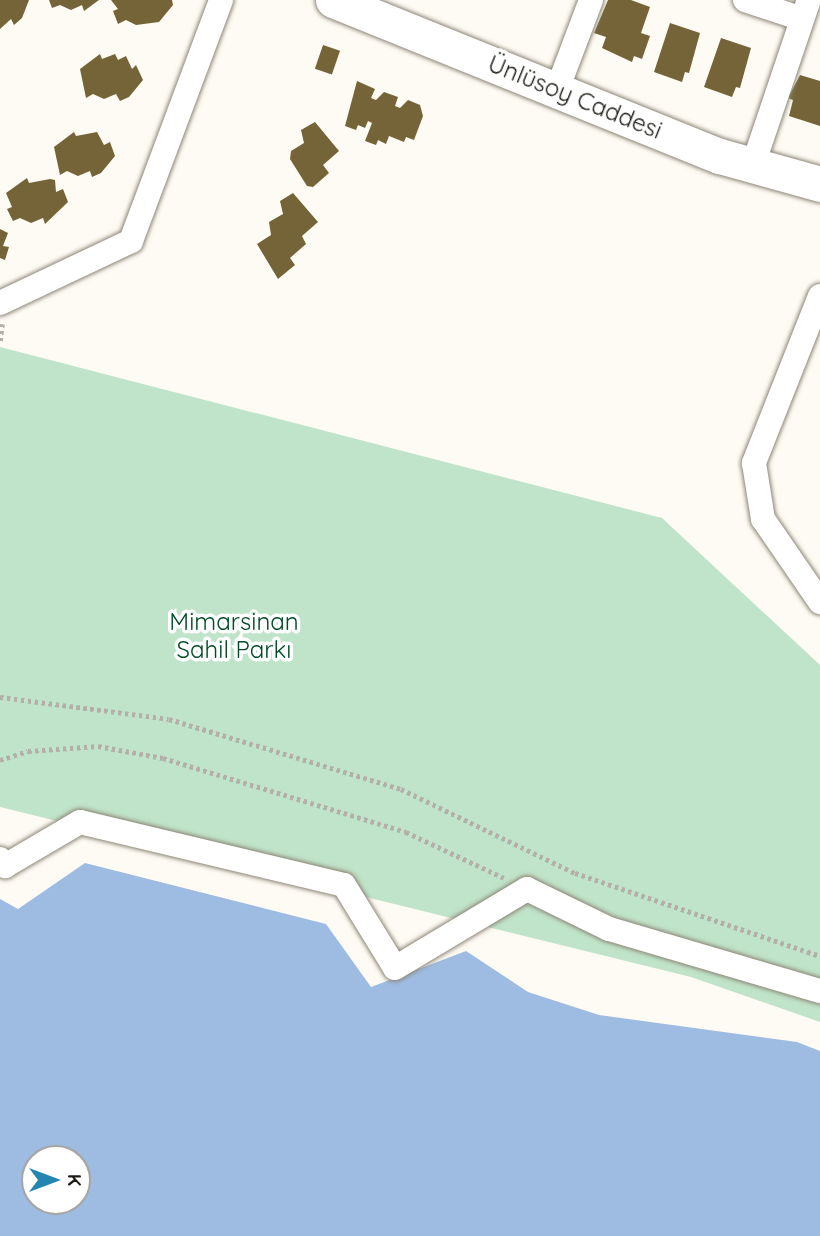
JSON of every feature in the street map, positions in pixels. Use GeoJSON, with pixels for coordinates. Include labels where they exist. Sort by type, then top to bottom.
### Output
{"type":"FeatureCollection","features":[{"type":"Feature","properties":{"kind":"street"},"geometry":{"type":"LineString","coordinates":[[0,303],[131,241],[221,0]]}},
{"type":"Feature","properties":{"kind":"street","name":"Ünlüsoy Caddesi"},"geometry":{"type":"LineString","coordinates":[[334,0],[752,165],[820,184]]}},
{"type":"Feature","properties":{"kind":"street"},"geometry":{"type":"LineString","coordinates":[[557,90],[591,0]]}},
{"type":"Feature","properties":{"kind":"street"},"geometry":{"type":"LineString","coordinates":[[745,0],[805,9],[752,165]]}},
{"type":"Feature","properties":{"kind":"street"},"geometry":{"type":"LineString","coordinates":[[820,296],[754,463],[763,519],[820,602]]}},
{"type":"Feature","properties":{"kind":"street"},"geometry":{"type":"LineString","coordinates":[[0,859],[5,866],[80,822],[344,885],[395,968],[527,889],[609,929],[820,990]]}},
{"type":"Feature","properties":{"kind":"path"},"geometry":{"type":"LineString","coordinates":[[0,697],[169,719],[401,789],[575,873],[820,956]]}},
{"type":"Feature","properties":{"kind":"path"},"geometry":{"type":"LineString","coordinates":[[0,760],[28,751],[98,746],[163,758],[406,832],[527,889]]}},
{"type":"Feature","properties":{"kind":"green space","name":"Mimarsinan Sahil Parkı"},"geometry":{"type":"Polygon","coordinates":[[[0,347],[662,518],[820,665],[820,1022],[691,977],[0,807],[0,347]]]}},
{"type":"Feature","properties":{"kind":"water"},"geometry":{"type":"Polygon","coordinates":[[[85,863],[326,924],[371,987],[466,951],[528,992],[599,1015],[797,1042],[820,1051],[820,1236],[0,1236],[0,899],[18,909],[85,863]]]}},
{"type":"Feature","properties":{"kind":"building"},"geometry":{"type":"Polygon","coordinates":[[[0,0],[29,0],[22,18],[14,25],[11,19],[0,29],[0,0]]]}},
{"type":"Feature","properties":{"kind":"building"},"geometry":{"type":"Polygon","coordinates":[[[49,0],[99,0],[84,11],[82,5],[71,10],[60,5],[52,8],[49,0]]]}},
{"type":"Feature","properties":{"kind":"building"},"geometry":{"type":"Polygon","coordinates":[[[111,0],[172,0],[173,5],[159,22],[136,25],[126,20],[118,24],[113,11],[118,9],[111,0]]]}},
{"type":"Feature","properties":{"kind":"building"},"geometry":{"type":"Polygon","coordinates":[[[608,0],[631,0],[650,7],[641,33],[650,36],[642,59],[634,56],[632,62],[602,48],[606,37],[594,33],[608,0]]]}},
{"type":"Feature","properties":{"kind":"building"},"geometry":{"type":"Polygon","coordinates":[[[670,23],[700,33],[689,73],[685,72],[682,82],[654,72],[670,23]]]}},
{"type":"Feature","properties":{"kind":"building"},"geometry":{"type":"Polygon","coordinates":[[[721,38],[751,48],[740,88],[736,87],[732,97],[704,87],[721,38]]]}},
{"type":"Feature","properties":{"kind":"building"},"geometry":{"type":"Polygon","coordinates":[[[323,45],[340,51],[332,74],[315,69],[323,45]]]}},
{"type":"Feature","properties":{"kind":"building"},"geometry":{"type":"Polygon","coordinates":[[[100,54],[102,59],[115,54],[118,60],[126,56],[132,69],[136,65],[143,80],[129,97],[120,101],[116,94],[104,99],[93,94],[86,98],[80,69],[100,54]]]}},
{"type":"Feature","properties":{"kind":"building"},"geometry":{"type":"Polygon","coordinates":[[[800,75],[820,81],[820,126],[789,116],[793,100],[788,98],[800,75]]]}},
{"type":"Feature","properties":{"kind":"building"},"geometry":{"type":"Polygon","coordinates":[[[357,81],[375,89],[371,98],[376,100],[384,92],[398,97],[395,106],[400,108],[408,100],[420,105],[423,116],[414,140],[406,137],[404,142],[389,136],[386,144],[378,140],[376,145],[365,141],[372,123],[368,121],[365,128],[358,125],[356,130],[345,126],[357,81]]]}},
{"type":"Feature","properties":{"kind":"building"},"geometry":{"type":"Polygon","coordinates":[[[315,122],[339,151],[323,165],[329,173],[313,187],[307,186],[290,159],[291,151],[304,143],[301,130],[315,122]]]}},
{"type":"Feature","properties":{"kind":"building"},"geometry":{"type":"Polygon","coordinates":[[[74,132],[76,136],[97,132],[104,145],[110,142],[115,156],[101,173],[92,177],[90,171],[78,176],[67,171],[60,175],[54,147],[74,132]]]}},
{"type":"Feature","properties":{"kind":"building"},"geometry":{"type":"Polygon","coordinates":[[[27,178],[29,183],[55,180],[56,192],[63,189],[68,202],[45,224],[43,218],[31,223],[20,218],[13,221],[7,209],[12,207],[6,193],[27,178]]]}},
{"type":"Feature","properties":{"kind":"building"},"geometry":{"type":"Polygon","coordinates":[[[293,193],[318,222],[302,236],[306,244],[290,258],[295,265],[278,279],[257,244],[271,235],[269,222],[283,214],[280,201],[293,193]]]}},
{"type":"Feature","properties":{"kind":"building"},"geometry":{"type":"Polygon","coordinates":[[[0,229],[8,233],[3,246],[9,247],[5,260],[0,258],[0,229]]]}}]}
